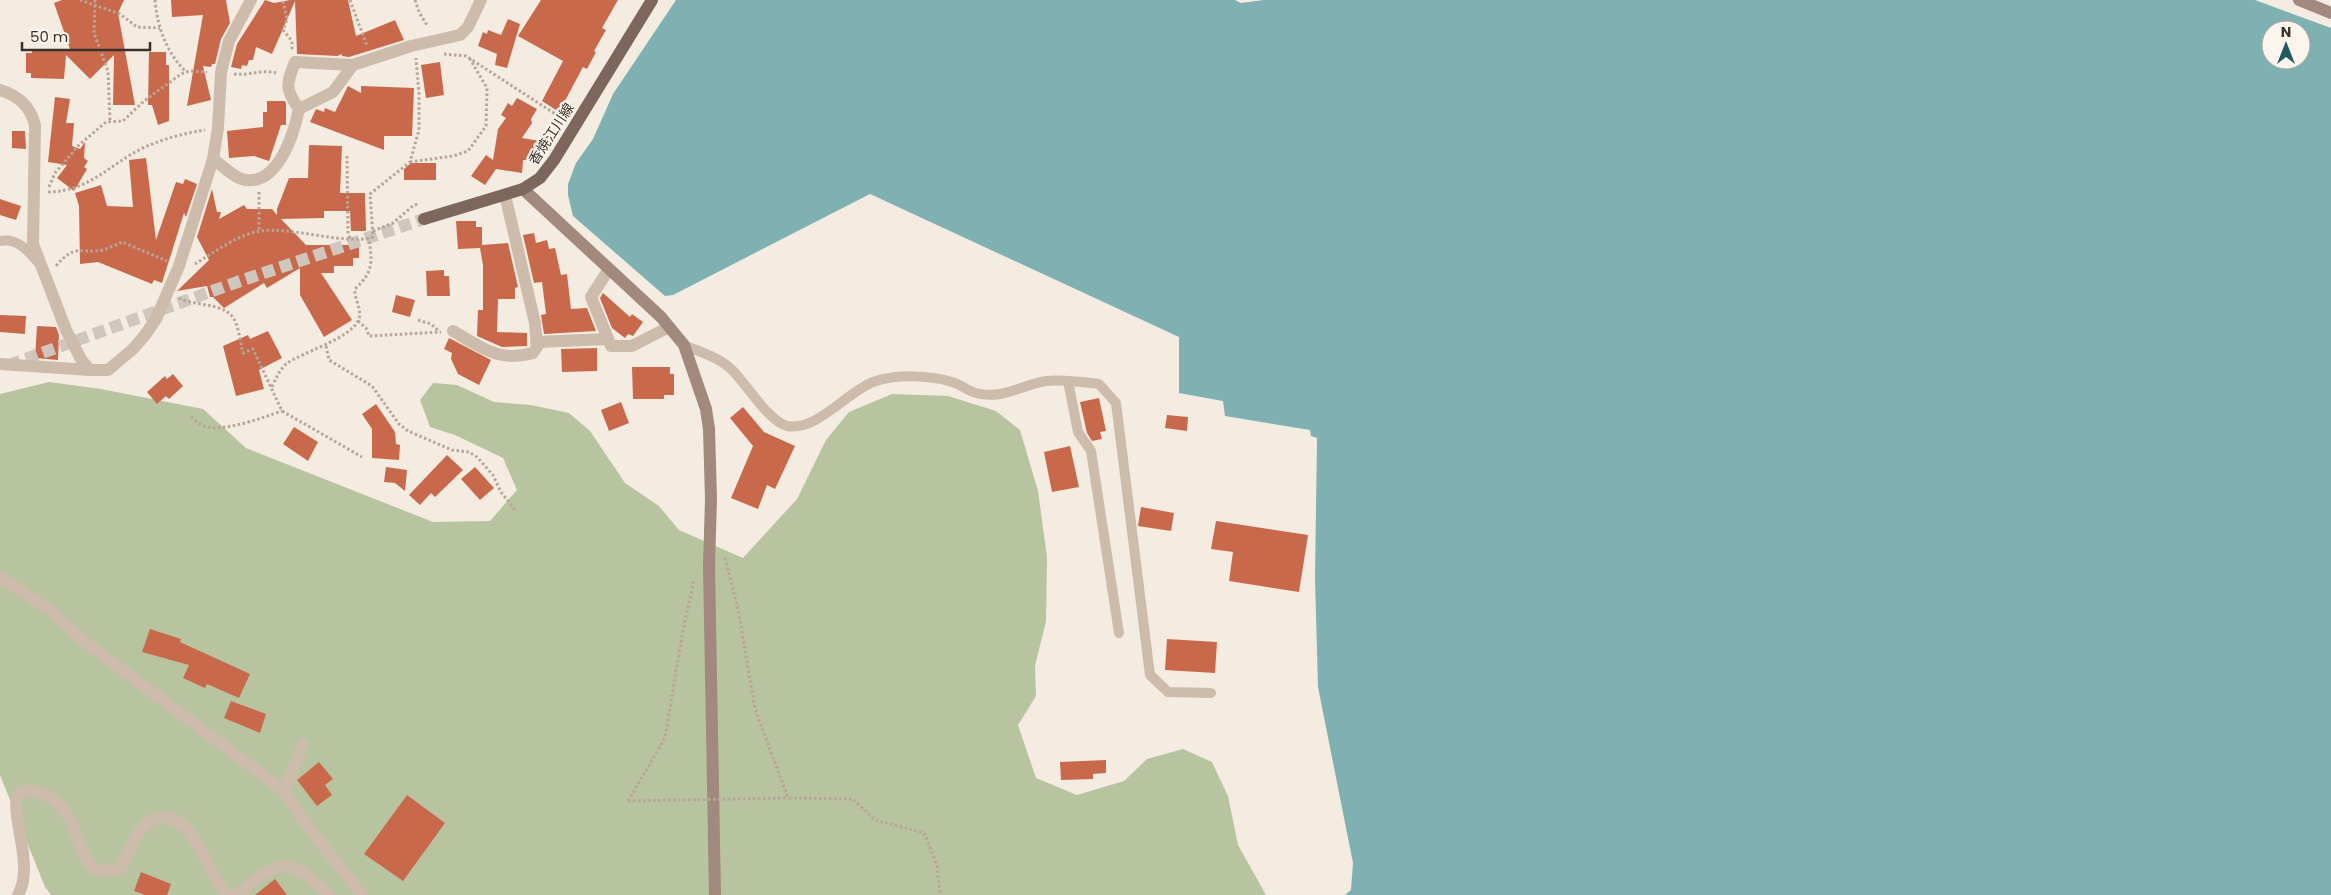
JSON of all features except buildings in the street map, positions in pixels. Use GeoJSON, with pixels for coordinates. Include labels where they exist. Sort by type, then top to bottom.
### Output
{"type":"FeatureCollection","features":[{"type":"Feature","properties":{"kind":"main road","name":"香焼江川線"},"geometry":{"type":"LineString","coordinates":[[424,219],[523,189],[533,184],[548,170],[652,0]]}},
{"type":"Feature","properties":{"kind":"street"},"geometry":{"type":"LineString","coordinates":[[0,364],[108,370],[146,335],[183,268],[213,159],[218,128],[221,72],[229,41],[251,0]]}},
{"type":"Feature","properties":{"kind":"street"},"geometry":{"type":"LineString","coordinates":[[213,159],[240,178],[258,179],[267,176],[288,146],[295,129],[299,109],[288,90],[288,79],[295,62],[353,65],[411,46],[460,35],[464,32],[481,0]]}},
{"type":"Feature","properties":{"kind":"street"},"geometry":{"type":"LineString","coordinates":[[2299,0],[2331,13]]}},
{"type":"Feature","properties":{"kind":"street"},"geometry":{"type":"LineString","coordinates":[[299,109],[333,92],[353,65]]}},
{"type":"Feature","properties":{"kind":"street"},"geometry":{"type":"LineString","coordinates":[[0,90],[23,102],[30,108],[35,125],[33,244],[66,330],[82,361],[90,370]]}},
{"type":"Feature","properties":{"kind":"street"},"geometry":{"type":"LineString","coordinates":[[523,189],[661,317],[684,345],[700,386],[709,429],[711,499],[709,566],[715,895]]}},
{"type":"Feature","properties":{"kind":"street"},"geometry":{"type":"LineString","coordinates":[[453,331],[488,352],[501,356],[521,356],[533,353],[537,347],[536,323],[505,195]]}},
{"type":"Feature","properties":{"kind":"street"},"geometry":{"type":"LineString","coordinates":[[609,269],[591,298],[612,346],[632,346],[669,327]]}},
{"type":"Feature","properties":{"kind":"street"},"geometry":{"type":"LineString","coordinates":[[536,342],[608,339]]}},
{"type":"Feature","properties":{"kind":"street"},"geometry":{"type":"LineString","coordinates":[[0,577],[52,612],[82,640],[284,791],[303,820],[362,895]]}},
{"type":"Feature","properties":{"kind":"street"},"geometry":{"type":"LineString","coordinates":[[284,791],[303,745]]}},
{"type":"Feature","properties":{"kind":"street"},"geometry":{"type":"LineString","coordinates":[[4,800],[19,791],[34,790],[48,796],[63,808],[90,865],[101,872],[120,869],[142,829],[150,820],[163,817],[175,820],[188,829],[217,883],[228,895]]}},
{"type":"Feature","properties":{"kind":"street"},"geometry":{"type":"LineString","coordinates":[[7,830],[21,865],[23,880],[18,895]]}},
{"type":"Feature","properties":{"kind":"street"},"geometry":{"type":"LineString","coordinates":[[238,895],[258,876],[276,867],[285,867],[301,870],[329,895]]}},
{"type":"Feature","properties":{"kind":"lane"},"geometry":{"type":"LineString","coordinates":[[0,241],[7,240],[20,244],[41,264]]}},
{"type":"Feature","properties":{"kind":"lane"},"geometry":{"type":"LineString","coordinates":[[684,345],[716,359],[731,369],[779,423],[791,426],[813,421],[854,392],[874,382],[901,378],[928,377],[953,382],[976,393],[1006,394],[1046,381],[1099,384],[1116,403],[1150,675],[1168,692],[1211,693]]}},
{"type":"Feature","properties":{"kind":"lane"},"geometry":{"type":"LineString","coordinates":[[1068,381],[1078,432],[1091,451],[1119,633]]}},
{"type":"Feature","properties":{"kind":"path"},"geometry":{"type":"LineString","coordinates":[[80,0],[120,14],[137,27],[160,28]]}},
{"type":"Feature","properties":{"kind":"path"},"geometry":{"type":"LineString","coordinates":[[94,0],[94,33],[108,71],[110,121]]}},
{"type":"Feature","properties":{"kind":"path"},"geometry":{"type":"LineString","coordinates":[[155,0],[160,28],[173,59],[186,72]]}},
{"type":"Feature","properties":{"kind":"path"},"geometry":{"type":"LineString","coordinates":[[350,0],[371,59]]}},
{"type":"Feature","properties":{"kind":"path"},"geometry":{"type":"LineString","coordinates":[[415,0],[419,12],[429,28],[432,42]]}},
{"type":"Feature","properties":{"kind":"path"},"geometry":{"type":"LineString","coordinates":[[283,1],[287,19],[283,30],[292,42],[295,62]]}},
{"type":"Feature","properties":{"kind":"path"},"geometry":{"type":"LineString","coordinates":[[410,162],[419,130],[416,52],[411,46]]}},
{"type":"Feature","properties":{"kind":"path"},"geometry":{"type":"LineString","coordinates":[[441,54],[470,58],[575,126]]}},
{"type":"Feature","properties":{"kind":"path"},"geometry":{"type":"LineString","coordinates":[[46,278],[64,256],[72,251],[102,250],[122,242],[183,268],[195,264],[249,233],[260,231],[351,238],[374,237],[370,194],[410,162],[454,156],[468,151],[486,126],[487,88],[470,58]]}},
{"type":"Feature","properties":{"kind":"path"},"geometry":{"type":"LineString","coordinates":[[47,198],[55,173],[79,145],[106,122],[123,121],[144,100],[186,72],[221,72],[243,75],[269,71],[288,79]]}},
{"type":"Feature","properties":{"kind":"path"},"geometry":{"type":"LineString","coordinates":[[48,192],[76,188],[145,147],[181,135],[218,128]]}},
{"type":"Feature","properties":{"kind":"path"},"geometry":{"type":"LineString","coordinates":[[347,156],[348,234],[351,238]]}},
{"type":"Feature","properties":{"kind":"path"},"geometry":{"type":"LineString","coordinates":[[258,179],[260,231]]}},
{"type":"Feature","properties":{"kind":"path"},"geometry":{"type":"LineString","coordinates":[[271,387],[278,372],[288,363],[326,346],[358,321],[360,312],[355,289],[370,271],[372,258],[369,238]]}},
{"type":"Feature","properties":{"kind":"path"},"geometry":{"type":"LineString","coordinates":[[182,289],[179,298],[193,303],[222,307],[228,311],[235,320],[243,353],[254,350],[282,411],[362,457]]}},
{"type":"Feature","properties":{"kind":"path"},"geometry":{"type":"LineString","coordinates":[[418,320],[430,324],[439,332]]}},
{"type":"Feature","properties":{"kind":"path"},"geometry":{"type":"LineString","coordinates":[[358,321],[366,328],[369,336],[453,331]]}},
{"type":"Feature","properties":{"kind":"path"},"geometry":{"type":"LineString","coordinates":[[326,346],[329,360],[372,386],[399,424],[408,431],[452,450],[469,452],[477,457],[493,475],[501,492],[515,510]]}},
{"type":"Feature","properties":{"kind":"path"},"geometry":{"type":"LineString","coordinates":[[191,417],[204,426],[213,427],[245,424],[282,411]]}},
{"type":"Feature","properties":{"kind":"path"},"geometry":{"type":"LineString","coordinates":[[724,554],[738,609],[755,709],[788,798]]}},
{"type":"Feature","properties":{"kind":"path"},"geometry":{"type":"LineString","coordinates":[[695,574],[683,630],[666,738],[628,801],[788,798],[853,799],[875,820],[924,833],[937,865],[940,895]]}},
{"type":"Feature","properties":{"kind":"green space"},"geometry":{"type":"Polygon","coordinates":[[[49,382],[101,389],[203,409],[246,448],[433,522],[490,521],[517,490],[503,458],[455,435],[430,427],[420,400],[433,383],[457,385],[494,402],[531,405],[569,413],[590,431],[625,483],[659,506],[679,530],[743,558],[797,499],[826,440],[849,412],[892,394],[948,396],[996,411],[1020,430],[1038,491],[1047,557],[1046,621],[1035,666],[1036,696],[1018,725],[1036,778],[1077,795],[1124,781],[1147,759],[1183,749],[1212,762],[1228,796],[1238,845],[1266,895],[51,895],[45,887],[0,775],[0,394],[49,382]]]}},
{"type":"Feature","properties":{"kind":"water"},"geometry":{"type":"Polygon","coordinates":[[[676,0],[1235,0],[1241,3],[1264,0],[2255,0],[2309,20],[2261,20],[2261,70],[2311,70],[2311,21],[2331,28],[2331,895],[1345,895],[1351,890],[1353,863],[1318,687],[1315,579],[1317,438],[1311,436],[1310,430],[1225,416],[1223,401],[1179,393],[1179,337],[870,194],[673,295],[665,296],[573,216],[568,195],[568,184],[576,163],[593,139],[613,94],[676,0]]]}},
{"type":"Feature","properties":{"kind":"tunnel"},"geometry":{"type":"LineString","coordinates":[[9,365],[240,281],[424,219]]}}]}
